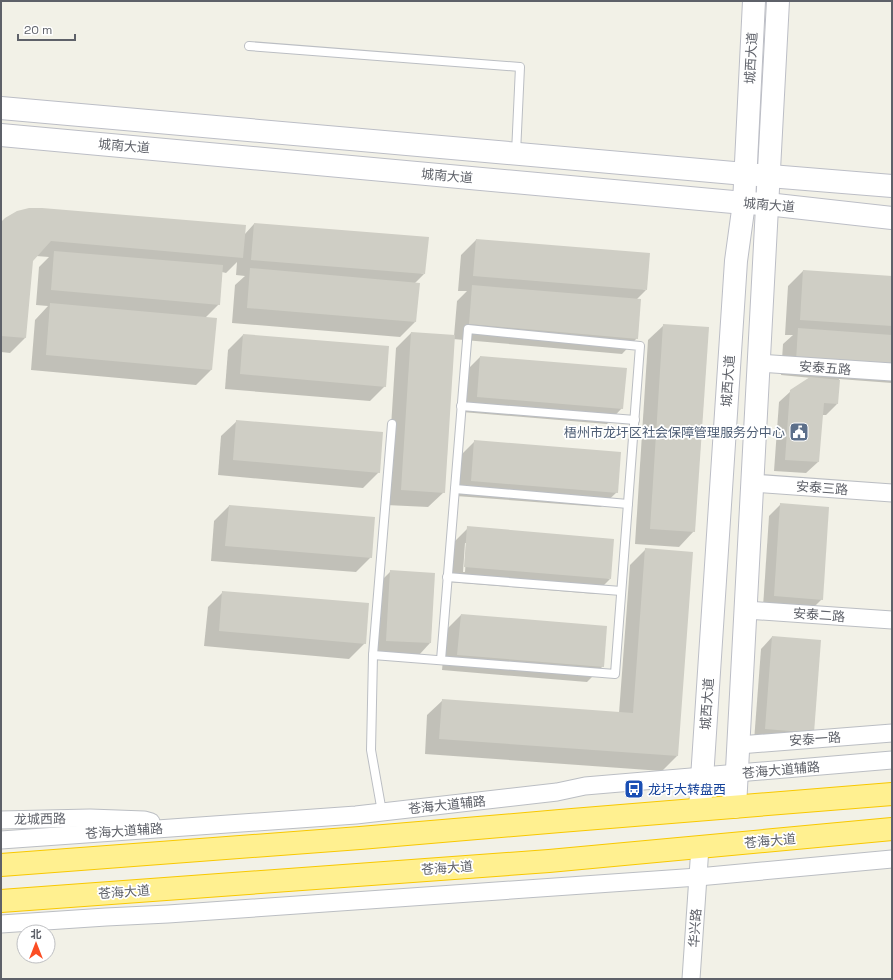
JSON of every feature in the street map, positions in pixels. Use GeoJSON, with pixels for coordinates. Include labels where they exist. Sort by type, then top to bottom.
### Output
{"type":"FeatureCollection","features":[{"type":"Feature","properties":{"kind":"highway"},"geometry":{"type":"LineString","coordinates":[[1,865],[360,838],[892,794]]}},
{"type":"Feature","properties":{"kind":"highway","name":"苍海大道"},"geometry":{"type":"LineString","coordinates":[[1,901],[549,861],[892,829]]}},
{"type":"Feature","properties":{"kind":"main road","name":"城西大道"},"geometry":{"type":"LineString","coordinates":[[700,809],[736,261],[744,203],[754,1]]}},
{"type":"Feature","properties":{"kind":"main road","name":"城西大道"},"geometry":{"type":"LineString","coordinates":[[736,807],[778,1]]}},
{"type":"Feature","properties":{"kind":"main road","name":"城南大道"},"geometry":{"type":"LineString","coordinates":[[1,108],[892,186]]}},
{"type":"Feature","properties":{"kind":"main road","name":"城南大道"},"geometry":{"type":"LineString","coordinates":[[1,135],[767,204],[892,218]]}},
{"type":"Feature","properties":{"kind":"street","name":"安泰五路"},"geometry":{"type":"LineString","coordinates":[[759,363],[892,372]]}},
{"type":"Feature","properties":{"kind":"street","name":"安泰三路"},"geometry":{"type":"LineString","coordinates":[[753,483],[892,493]]}},
{"type":"Feature","properties":{"kind":"street","name":"安泰二路"},"geometry":{"type":"LineString","coordinates":[[746,610],[892,620]]}},
{"type":"Feature","properties":{"kind":"street","name":"安泰一路"},"geometry":{"type":"LineString","coordinates":[[739,745],[892,733]]}},
{"type":"Feature","properties":{"kind":"street","name":"苍海大道辅路"},"geometry":{"type":"LineString","coordinates":[[1,840],[356,815],[557,792],[585,786],[892,760]]}},
{"type":"Feature","properties":{"kind":"street","name":"龙城西路"},"geometry":{"type":"LineString","coordinates":[[1,820],[90,818],[144,820],[174,828]]}},
{"type":"Feature","properties":{"kind":"street","name":"华兴路"},"geometry":{"type":"LineString","coordinates":[[691,979],[700,847]]}},
{"type":"Feature","properties":{"kind":"street"},"geometry":{"type":"LineString","coordinates":[[1,924],[168,914],[698,877],[892,859]]}},
{"type":"Feature","properties":{"kind":"lane"},"geometry":{"type":"LineString","coordinates":[[249,46],[520,67],[516,154]]}},
{"type":"Feature","properties":{"kind":"lane"},"geometry":{"type":"LineString","coordinates":[[373,655],[615,674],[640,346],[468,329],[440,660]]}},
{"type":"Feature","properties":{"kind":"lane"},"geometry":{"type":"LineString","coordinates":[[461,406],[635,420]]}},
{"type":"Feature","properties":{"kind":"lane"},"geometry":{"type":"LineString","coordinates":[[382,812],[371,750],[373,655],[392,424]]}},
{"type":"Feature","properties":{"kind":"lane"},"geometry":{"type":"LineString","coordinates":[[455,489],[628,504]]}},
{"type":"Feature","properties":{"kind":"lane"},"geometry":{"type":"LineString","coordinates":[[448,577],[621,591]]}},
{"type":"Feature","properties":{"kind":"building"},"geometry":{"type":"Polygon","coordinates":[[[29,208],[246,225],[243,258],[51,241],[33,261],[26,338],[1,336],[1,222],[17,211],[29,208]]]}},
{"type":"Feature","properties":{"kind":"building"},"geometry":{"type":"Polygon","coordinates":[[[254,223],[429,237],[425,274],[251,260],[254,223]]]}},
{"type":"Feature","properties":{"kind":"building"},"geometry":{"type":"Polygon","coordinates":[[[476,239],[650,253],[647,290],[473,276],[476,239]]]}},
{"type":"Feature","properties":{"kind":"building"},"geometry":{"type":"Polygon","coordinates":[[[54,251],[223,265],[220,305],[51,290],[54,251]]]}},
{"type":"Feature","properties":{"kind":"building"},"geometry":{"type":"Polygon","coordinates":[[[250,268],[420,283],[416,322],[247,308],[250,268]]]}},
{"type":"Feature","properties":{"kind":"building"},"geometry":{"type":"Polygon","coordinates":[[[803,270],[892,276],[892,326],[800,320],[803,270]]]}},
{"type":"Feature","properties":{"kind":"building"},"geometry":{"type":"Polygon","coordinates":[[[472,285],[641,299],[638,339],[469,324],[472,285]]]}},
{"type":"Feature","properties":{"kind":"building"},"geometry":{"type":"Polygon","coordinates":[[[50,303],[217,318],[212,370],[46,355],[50,303]]]}},
{"type":"Feature","properties":{"kind":"building"},"geometry":{"type":"Polygon","coordinates":[[[663,324],[709,327],[695,532],[650,529],[663,324]]]}},
{"type":"Feature","properties":{"kind":"building"},"geometry":{"type":"Polygon","coordinates":[[[798,328],[892,335],[892,367],[796,361],[798,328]]]}},
{"type":"Feature","properties":{"kind":"building"},"geometry":{"type":"Polygon","coordinates":[[[411,332],[455,335],[445,493],[401,490],[411,332]]]}},
{"type":"Feature","properties":{"kind":"building"},"geometry":{"type":"Polygon","coordinates":[[[243,334],[389,346],[386,387],[240,374],[243,334]]]}},
{"type":"Feature","properties":{"kind":"building"},"geometry":{"type":"Polygon","coordinates":[[[480,356],[627,368],[623,409],[477,397],[480,356]]]}},
{"type":"Feature","properties":{"kind":"building"},"geometry":{"type":"Polygon","coordinates":[[[810,377],[840,380],[838,404],[824,403],[819,462],[785,460],[790,390],[810,377]]]}},
{"type":"Feature","properties":{"kind":"building"},"geometry":{"type":"Polygon","coordinates":[[[236,420],[383,432],[380,473],[233,460],[236,420]]]}},
{"type":"Feature","properties":{"kind":"building"},"geometry":{"type":"Polygon","coordinates":[[[474,440],[621,452],[618,493],[471,481],[474,440]]]}},
{"type":"Feature","properties":{"kind":"building"},"geometry":{"type":"Polygon","coordinates":[[[780,503],[829,507],[823,600],[774,596],[780,503]]]}},
{"type":"Feature","properties":{"kind":"building"},"geometry":{"type":"Polygon","coordinates":[[[229,505],[375,517],[372,558],[225,546],[229,505]]]}},
{"type":"Feature","properties":{"kind":"building"},"geometry":{"type":"Polygon","coordinates":[[[467,526],[614,539],[611,579],[464,567],[467,526]]]}},
{"type":"Feature","properties":{"kind":"building"},"geometry":{"type":"Polygon","coordinates":[[[645,548],[693,552],[678,756],[439,739],[442,699],[633,713],[645,548]]]}},
{"type":"Feature","properties":{"kind":"building"},"geometry":{"type":"Polygon","coordinates":[[[390,570],[435,573],[431,643],[386,641],[390,570]]]}},
{"type":"Feature","properties":{"kind":"building"},"geometry":{"type":"Polygon","coordinates":[[[222,591],[369,603],[366,644],[219,631],[222,591]]]}},
{"type":"Feature","properties":{"kind":"building"},"geometry":{"type":"Polygon","coordinates":[[[461,614],[607,626],[604,667],[457,655],[461,614]]]}},
{"type":"Feature","properties":{"kind":"building"},"geometry":{"type":"Polygon","coordinates":[[[772,636],[821,640],[814,733],[765,729],[772,636]]]}},
{"type":"Feature","properties":{"kind":"place","name":"梧州市龙圩区社会保障管理服务分中心"},"geometry":{"type":"Point","coordinates":[799,432]}},
{"type":"Feature","properties":{"kind":"place","name":"龙圩大转盘西"},"geometry":{"type":"Point","coordinates":[634,789]}}]}
